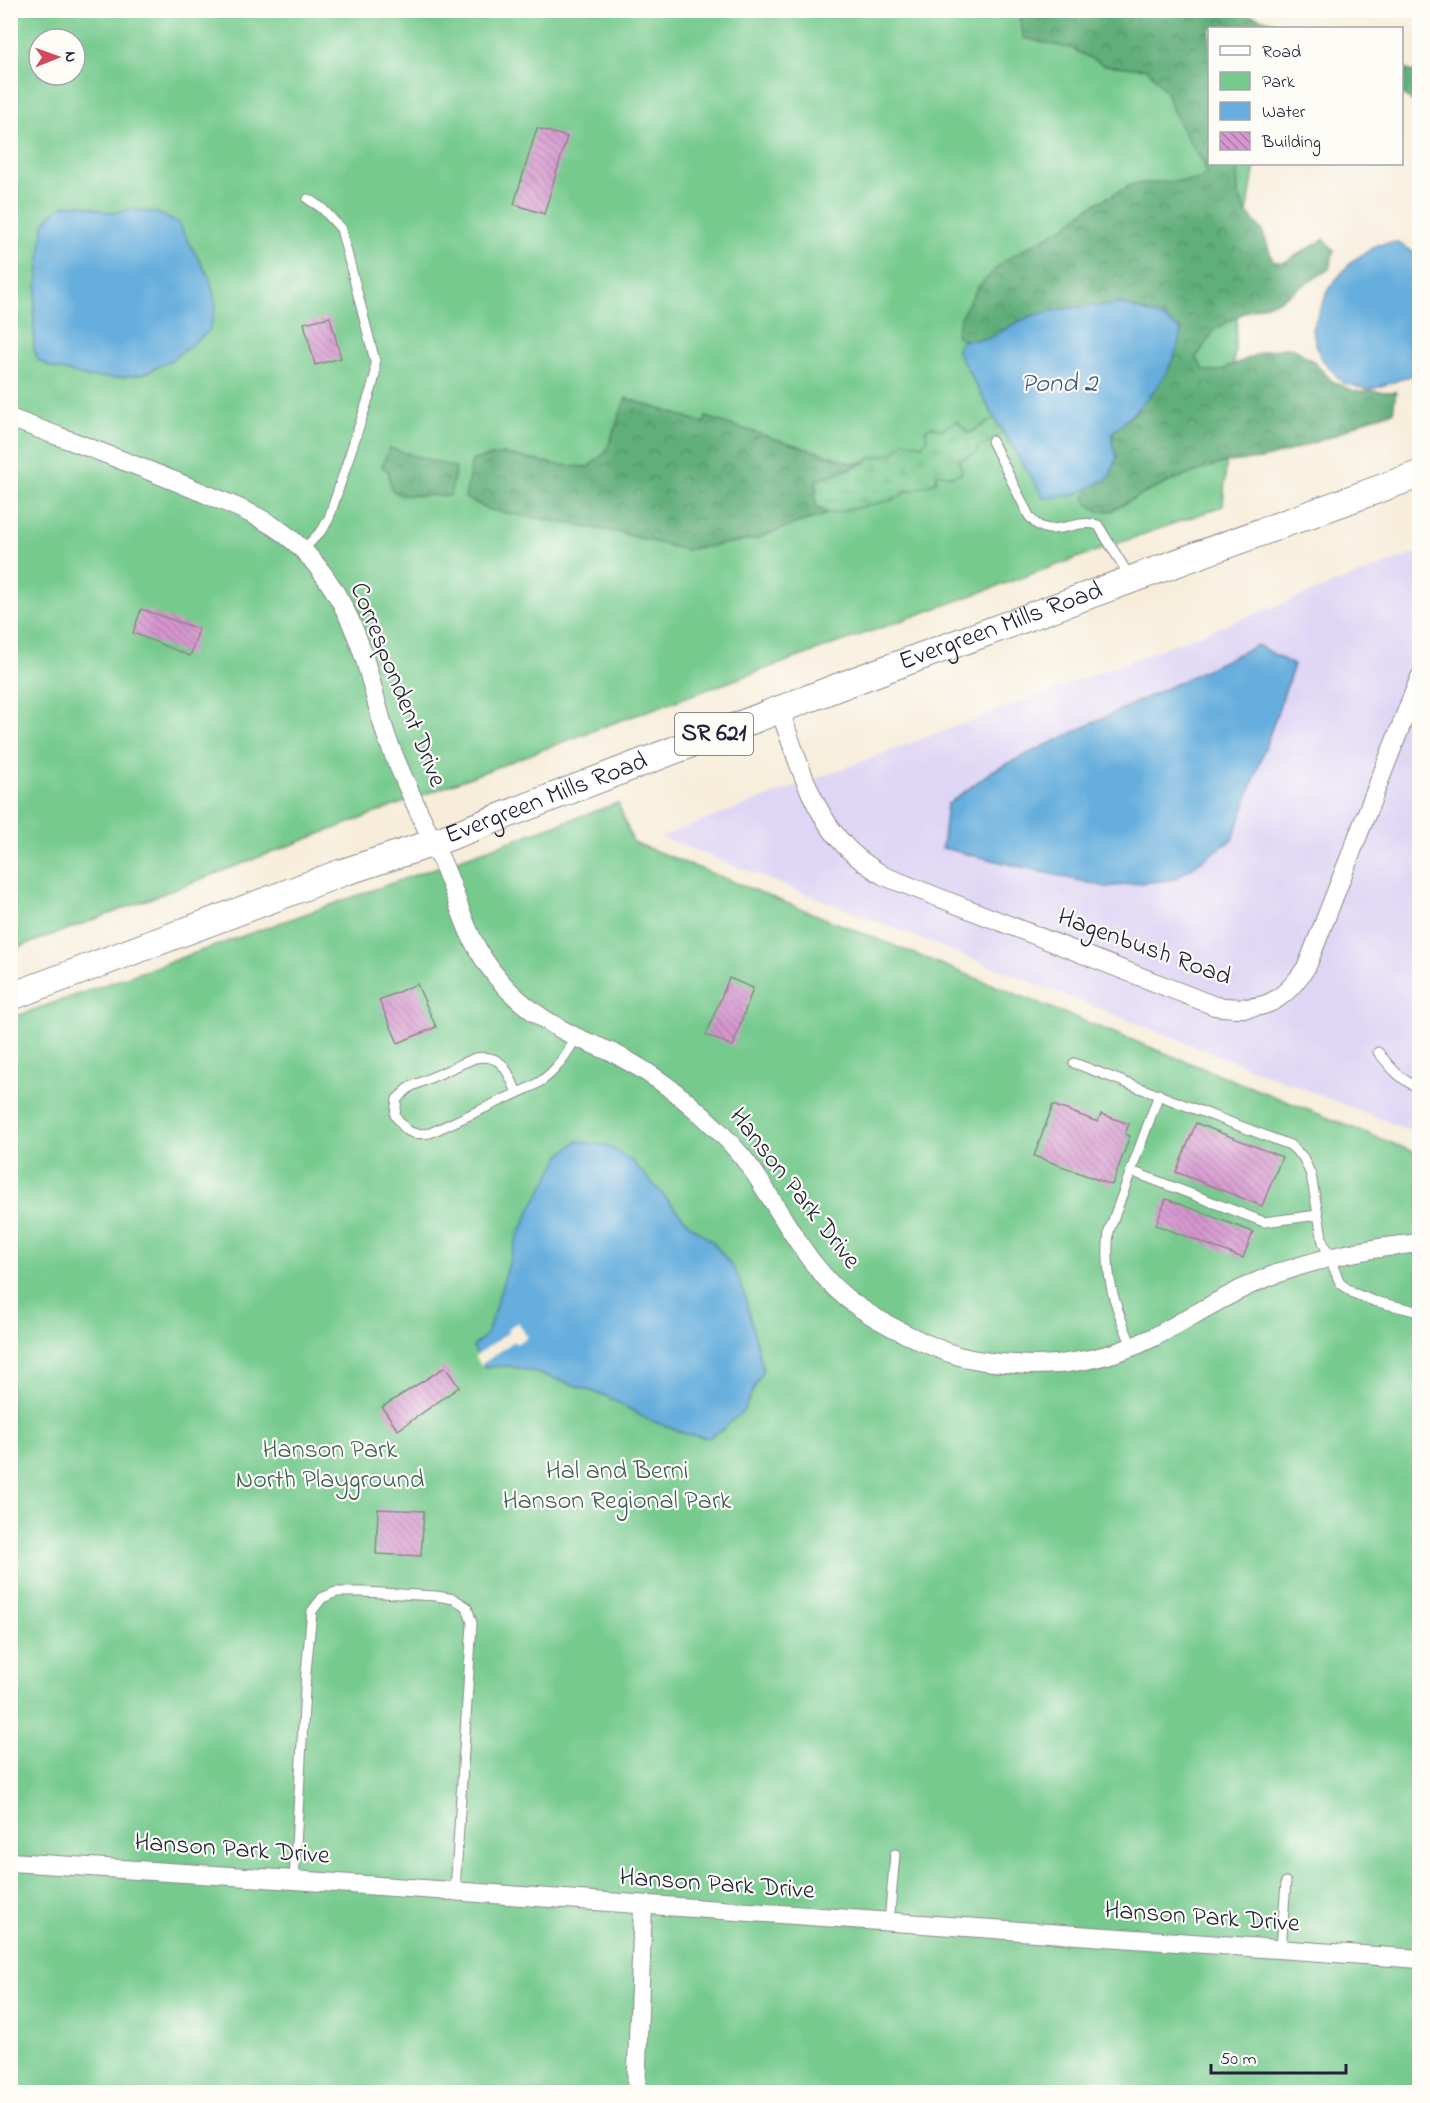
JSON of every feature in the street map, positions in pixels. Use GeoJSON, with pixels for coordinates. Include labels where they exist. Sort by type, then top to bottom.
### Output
{"type":"FeatureCollection","features":[{"type":"Feature","properties":{"kind":"main road","name":"Evergreen Mills Road"},"geometry":{"type":"LineString","coordinates":[[10,997],[341,873],[433,843],[608,774],[1419,474]]}},
{"type":"Feature","properties":{"kind":"street","name":"Correspondent Drive"},"geometry":{"type":"LineString","coordinates":[[10,418],[133,463],[248,512],[283,531],[303,550],[336,593],[353,629],[388,740],[433,843]]}},
{"type":"Feature","properties":{"kind":"street","name":"Hagenbush Road"},"geometry":{"type":"LineString","coordinates":[[780,710],[805,781],[829,826],[856,856],[884,876],[1215,1006],[1240,1010],[1262,1006],[1279,999],[1295,984],[1307,966],[1419,677]]}},
{"type":"Feature","properties":{"kind":"street","name":"Hanson Park Drive"},"geometry":{"type":"LineString","coordinates":[[433,843],[444,864],[461,916],[478,949],[497,978],[518,1000],[536,1014],[577,1037],[614,1053],[640,1068],[675,1092],[705,1117],[751,1168],[802,1249],[820,1272],[856,1305],[895,1327],[958,1355],[1021,1365],[1059,1364],[1116,1353],[1149,1339],[1263,1279],[1329,1258],[1371,1249],[1419,1243]]}},
{"type":"Feature","properties":{"kind":"street","name":"Hanson Park Drive"},"geometry":{"type":"LineString","coordinates":[[10,1862],[1419,1959]]}},
{"type":"Feature","properties":{"kind":"street"},"geometry":{"type":"LineString","coordinates":[[636,2092],[643,1906]]}},
{"type":"Feature","properties":{"kind":"lane"},"geometry":{"type":"LineString","coordinates":[[303,550],[323,529],[329,518],[375,375],[372,346],[341,229],[327,213],[308,199]]}},
{"type":"Feature","properties":{"kind":"lane"},"geometry":{"type":"LineString","coordinates":[[992,441],[1036,526],[1049,530],[1088,522],[1098,525],[1132,579]]}},
{"type":"Feature","properties":{"kind":"lane"},"geometry":{"type":"LineString","coordinates":[[517,1094],[506,1067],[494,1059],[484,1057],[410,1087],[397,1099],[395,1115],[404,1129],[418,1135],[430,1132],[517,1094],[548,1078],[559,1066],[577,1037]]}},
{"type":"Feature","properties":{"kind":"lane"},"geometry":{"type":"LineString","coordinates":[[1378,1052],[1392,1070],[1409,1084],[1419,1088]]}},
{"type":"Feature","properties":{"kind":"lane"},"geometry":{"type":"LineString","coordinates":[[1074,1063],[1290,1144],[1303,1157],[1311,1175],[1323,1242],[1340,1283],[1353,1293],[1374,1301],[1419,1312]]}},
{"type":"Feature","properties":{"kind":"lane"},"geometry":{"type":"LineString","coordinates":[[1132,1346],[1114,1299],[1107,1272],[1109,1231],[1159,1094]]}},
{"type":"Feature","properties":{"kind":"lane"},"geometry":{"type":"LineString","coordinates":[[1131,1171],[1264,1222],[1318,1215]]}},
{"type":"Feature","properties":{"kind":"lane"},"geometry":{"type":"LineString","coordinates":[[294,1880],[306,1672],[312,1611],[322,1598],[336,1592],[436,1596],[454,1599],[467,1607],[472,1623],[455,1891]]}},
{"type":"Feature","properties":{"kind":"lane"},"geometry":{"type":"LineString","coordinates":[[890,1923],[895,1854]]}},
{"type":"Feature","properties":{"kind":"lane"},"geometry":{"type":"LineString","coordinates":[[1281,1949],[1287,1882]]}},
{"type":"Feature","properties":{"kind":"shaded area"},"geometry":{"type":"Polygon","coordinates":[[[1419,552],[1419,1134],[661,837],[1419,552]]]}},
{"type":"Feature","properties":{"kind":"green space"},"geometry":{"type":"Polygon","coordinates":[[[1094,10],[1208,49],[1208,165],[1255,165],[1243,239],[1223,506],[605,726],[11,950],[10,11],[1094,10]]]}},
{"type":"Feature","properties":{"kind":"green space"},"geometry":{"type":"Polygon","coordinates":[[[1017,11],[1237,11],[1290,27],[1208,27],[1208,165],[1238,165],[1238,193],[1246,212],[1262,230],[1273,261],[1283,263],[1325,239],[1334,251],[1329,269],[1280,300],[1247,311],[1215,329],[1196,358],[1205,371],[1219,371],[1265,351],[1292,347],[1313,361],[1332,381],[1353,391],[1396,392],[1393,412],[1365,420],[1333,436],[1286,452],[1262,459],[1226,462],[1201,470],[1171,481],[1112,511],[1099,511],[1087,504],[1085,496],[1090,487],[1109,478],[1117,457],[1112,443],[1113,432],[1139,409],[1022,320],[990,338],[973,342],[956,335],[961,316],[978,287],[1005,260],[1066,226],[1088,208],[1133,184],[1197,180],[1206,174],[1204,163],[1188,140],[1166,92],[1148,69],[1104,65],[1073,49],[1024,38],[1017,11]]]}},
{"type":"Feature","properties":{"kind":"green space"},"geometry":{"type":"Polygon","coordinates":[[[1403,68],[1419,74],[1419,108],[1403,94],[1403,68]]]}},
{"type":"Feature","properties":{"kind":"green space"},"geometry":{"type":"Polygon","coordinates":[[[626,398],[704,423],[706,417],[853,463],[865,462],[816,481],[816,507],[829,514],[797,523],[756,539],[685,550],[621,533],[490,510],[465,498],[472,460],[504,454],[559,465],[588,467],[606,452],[626,398]]]}},
{"type":"Feature","properties":{"kind":"green space"},"geometry":{"type":"Polygon","coordinates":[[[995,418],[1003,433],[977,448],[978,452],[959,460],[962,473],[950,476],[937,473],[936,482],[906,492],[892,500],[829,514],[816,507],[816,481],[865,463],[870,458],[892,454],[905,441],[922,445],[927,440],[926,429],[934,426],[940,430],[957,421],[969,433],[995,418]]]}},
{"type":"Feature","properties":{"kind":"green space"},"geometry":{"type":"Polygon","coordinates":[[[389,448],[456,468],[450,496],[400,495],[391,489],[388,471],[382,467],[389,448]]]}},
{"type":"Feature","properties":{"kind":"green space","name":"Hal and Berni Hanson Regional Park"},"geometry":{"type":"Polygon","coordinates":[[[618,803],[633,842],[1419,1154],[1419,2092],[11,2092],[11,1018],[618,803]]]}},
{"type":"Feature","properties":{"kind":"water"},"geometry":{"type":"Polygon","coordinates":[[[79,204],[112,213],[130,209],[157,213],[178,223],[210,279],[216,306],[209,331],[171,360],[144,374],[117,378],[88,377],[53,368],[38,360],[34,349],[34,314],[44,223],[61,206],[79,204]]]}},
{"type":"Feature","properties":{"kind":"water"},"geometry":{"type":"Polygon","coordinates":[[[1396,242],[1419,255],[1419,373],[1370,390],[1343,383],[1320,357],[1312,329],[1330,287],[1352,261],[1378,245],[1396,242]]]}},
{"type":"Feature","properties":{"kind":"water","name":"Pond 2"},"geometry":{"type":"Polygon","coordinates":[[[1123,304],[1161,317],[1181,330],[1173,360],[1147,399],[1113,432],[1112,443],[1117,457],[1109,478],[1075,495],[1044,498],[999,426],[956,349],[963,340],[990,338],[1034,315],[1072,308],[1123,304]]]}},
{"type":"Feature","properties":{"kind":"water"},"geometry":{"type":"Polygon","coordinates":[[[1257,645],[1294,665],[1233,839],[1175,879],[1106,887],[942,848],[947,805],[992,771],[1257,645]]]}},
{"type":"Feature","properties":{"kind":"water"},"geometry":{"type":"Polygon","coordinates":[[[577,1141],[606,1145],[633,1162],[691,1226],[713,1242],[736,1272],[744,1294],[763,1369],[744,1410],[722,1430],[708,1438],[686,1434],[647,1419],[606,1396],[535,1372],[509,1366],[485,1367],[473,1347],[487,1334],[517,1238],[532,1207],[561,1155],[577,1141]]]}},
{"type":"Feature","properties":{"kind":"pier"},"geometry":{"type":"Polygon","coordinates":[[[518,1322],[527,1337],[516,1344],[514,1341],[481,1365],[475,1356],[509,1332],[507,1329],[518,1322]]]}},
{"type":"Feature","properties":{"kind":"building"},"geometry":{"type":"Polygon","coordinates":[[[537,128],[567,137],[544,214],[514,204],[537,128]]]}},
{"type":"Feature","properties":{"kind":"building"},"geometry":{"type":"Polygon","coordinates":[[[330,317],[341,358],[315,365],[304,323],[330,317]]]}},
{"type":"Feature","properties":{"kind":"building"},"geometry":{"type":"Polygon","coordinates":[[[141,609],[199,629],[190,656],[133,633],[141,609]]]}},
{"type":"Feature","properties":{"kind":"building"},"geometry":{"type":"Polygon","coordinates":[[[729,978],[753,988],[733,1046],[706,1035],[729,978]]]}},
{"type":"Feature","properties":{"kind":"building"},"geometry":{"type":"Polygon","coordinates":[[[417,984],[436,1027],[398,1043],[379,1000],[417,984]]]}},
{"type":"Feature","properties":{"kind":"building"},"geometry":{"type":"Polygon","coordinates":[[[1053,1105],[1098,1122],[1101,1114],[1129,1124],[1125,1134],[1130,1136],[1112,1185],[1034,1156],[1053,1105]]]}},
{"type":"Feature","properties":{"kind":"building"},"geometry":{"type":"Polygon","coordinates":[[[1196,1123],[1282,1157],[1262,1206],[1176,1172],[1196,1123]]]}},
{"type":"Feature","properties":{"kind":"building"},"geometry":{"type":"Polygon","coordinates":[[[1166,1199],[1253,1232],[1243,1258],[1156,1225],[1166,1199]]]}},
{"type":"Feature","properties":{"kind":"building"},"geometry":{"type":"Polygon","coordinates":[[[445,1367],[459,1387],[398,1430],[382,1407],[445,1367]]]}},
{"type":"Feature","properties":{"kind":"building"},"geometry":{"type":"Polygon","coordinates":[[[378,1509],[424,1511],[421,1556],[376,1554],[378,1509]]]}},
{"type":"Feature","properties":{"kind":"park label","name":"Hanson Park North Playground"},"geometry":{"type":"Point","coordinates":[330,1466]}}]}
